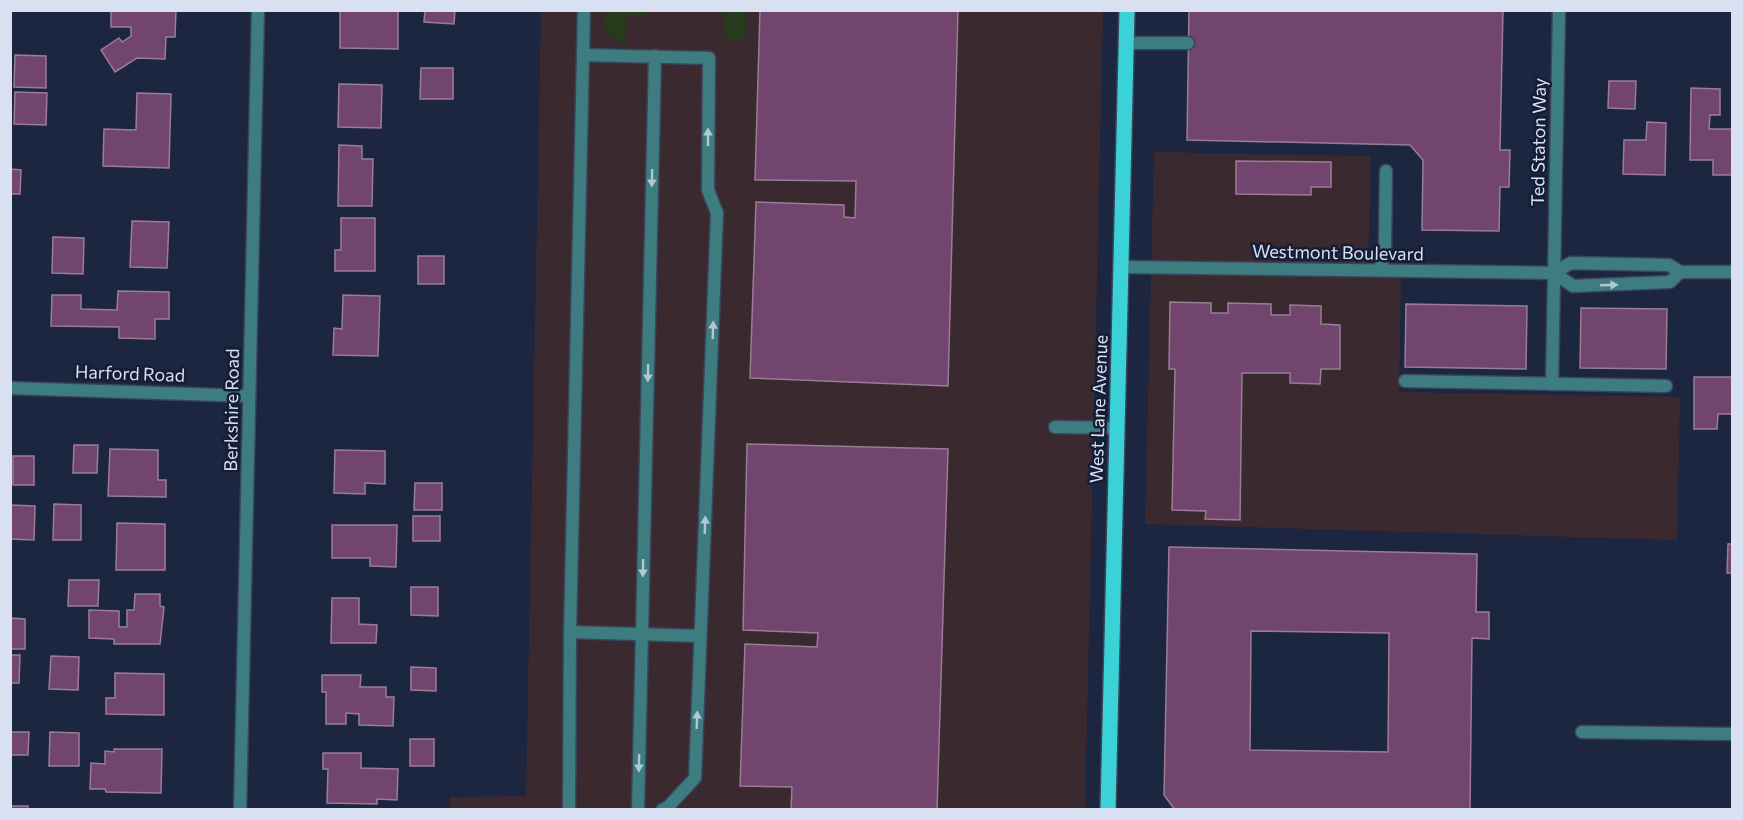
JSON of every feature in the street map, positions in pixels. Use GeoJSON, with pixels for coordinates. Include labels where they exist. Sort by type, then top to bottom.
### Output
{"type":"FeatureCollection","features":[{"type":"Feature","properties":{"kind":"main road","name":"West Lane Avenue"},"geometry":{"type":"LineString","coordinates":[[1108,810],[1127,10]]}},
{"type":"Feature","properties":{"kind":"street","name":"Berkshire Road"},"geometry":{"type":"LineString","coordinates":[[240,810],[258,10]]}},
{"type":"Feature","properties":{"kind":"street"},"geometry":{"type":"LineString","coordinates":[[569,810],[570,632],[584,10]]}},
{"type":"Feature","properties":{"kind":"street","name":"Ted Staton Way"},"geometry":{"type":"LineString","coordinates":[[1552,384],[1559,10]]}},
{"type":"Feature","properties":{"kind":"street"},"geometry":{"type":"LineString","coordinates":[[1126,43],[1188,43]]}},
{"type":"Feature","properties":{"kind":"street"},"geometry":{"type":"LineString","coordinates":[[583,56],[709,58],[708,190],[717,213],[695,778],[666,809]]}},
{"type":"Feature","properties":{"kind":"street"},"geometry":{"type":"LineString","coordinates":[[638,810],[655,56]]}},
{"type":"Feature","properties":{"kind":"street"},"geometry":{"type":"LineString","coordinates":[[1380,270],[1385,247],[1386,171]]}},
{"type":"Feature","properties":{"kind":"street","name":"Westmont Boulevard"},"geometry":{"type":"LineString","coordinates":[[1122,267],[1554,273],[1571,263],[1669,265],[1680,272],[1732,272]]}},
{"type":"Feature","properties":{"kind":"street","name":"Westmont Boulevard"},"geometry":{"type":"LineString","coordinates":[[1554,273],[1573,286],[1670,282],[1680,272]]}},
{"type":"Feature","properties":{"kind":"street"},"geometry":{"type":"LineString","coordinates":[[1405,381],[1666,386]]}},
{"type":"Feature","properties":{"kind":"street","name":"Harford Road"},"geometry":{"type":"LineString","coordinates":[[10,388],[249,396]]}},
{"type":"Feature","properties":{"kind":"street"},"geometry":{"type":"LineString","coordinates":[[1055,427],[1118,428]]}},
{"type":"Feature","properties":{"kind":"street"},"geometry":{"type":"LineString","coordinates":[[570,632],[700,636]]}},
{"type":"Feature","properties":{"kind":"street"},"geometry":{"type":"LineString","coordinates":[[1582,732],[1732,734]]}},
{"type":"Feature","properties":{"kind":"shaded area"},"geometry":{"type":"Polygon","coordinates":[[[541,11],[1103,11],[1085,809],[450,810],[450,797],[526,796],[541,11]]]}},
{"type":"Feature","properties":{"kind":"shaded area"},"geometry":{"type":"Polygon","coordinates":[[[1154,152],[1371,156],[1368,269],[1401,270],[1399,392],[1680,397],[1677,540],[1145,524],[1154,152]]]}},
{"type":"Feature","properties":{"kind":"green space"},"geometry":{"type":"Polygon","coordinates":[[[604,11],[646,11],[646,17],[626,16],[625,44],[607,32],[604,11]]]}},
{"type":"Feature","properties":{"kind":"green space"},"geometry":{"type":"Polygon","coordinates":[[[724,11],[745,11],[745,40],[723,39],[724,11]]]}},
{"type":"Feature","properties":{"kind":"building"},"geometry":{"type":"Polygon","coordinates":[[[111,10],[176,10],[175,37],[166,37],[165,59],[137,58],[115,72],[101,50],[119,38],[122,42],[131,36],[131,27],[111,27],[111,10]]]}},
{"type":"Feature","properties":{"kind":"building"},"geometry":{"type":"Polygon","coordinates":[[[340,10],[398,10],[398,49],[340,48],[340,10]]]}},
{"type":"Feature","properties":{"kind":"building"},"geometry":{"type":"Polygon","coordinates":[[[425,10],[455,10],[454,24],[424,22],[425,10]]]}},
{"type":"Feature","properties":{"kind":"building"},"geometry":{"type":"Polygon","coordinates":[[[760,10],[958,10],[948,386],[750,378],[756,202],[844,205],[844,217],[855,218],[856,181],[755,180],[760,10]]]}},
{"type":"Feature","properties":{"kind":"building"},"geometry":{"type":"Polygon","coordinates":[[[1189,10],[1503,10],[1500,150],[1510,150],[1509,187],[1500,187],[1499,231],[1422,230],[1423,160],[1410,145],[1187,140],[1189,10]]]}},
{"type":"Feature","properties":{"kind":"building"},"geometry":{"type":"Polygon","coordinates":[[[15,55],[46,56],[46,88],[14,87],[15,55]]]}},
{"type":"Feature","properties":{"kind":"building"},"geometry":{"type":"Polygon","coordinates":[[[421,68],[453,68],[453,99],[420,99],[421,68]]]}},
{"type":"Feature","properties":{"kind":"building"},"geometry":{"type":"Polygon","coordinates":[[[1609,81],[1636,81],[1635,109],[1608,108],[1609,81]]]}},
{"type":"Feature","properties":{"kind":"building"},"geometry":{"type":"Polygon","coordinates":[[[339,84],[382,85],[381,128],[338,127],[339,84]]]}},
{"type":"Feature","properties":{"kind":"building"},"geometry":{"type":"Polygon","coordinates":[[[1691,88],[1720,89],[1720,115],[1710,115],[1709,129],[1732,129],[1732,175],[1713,175],[1713,160],[1690,160],[1691,88]]]}},
{"type":"Feature","properties":{"kind":"building"},"geometry":{"type":"Polygon","coordinates":[[[15,92],[47,93],[46,125],[14,124],[15,92]]]}},
{"type":"Feature","properties":{"kind":"building"},"geometry":{"type":"Polygon","coordinates":[[[137,93],[171,94],[169,168],[103,166],[104,129],[136,130],[137,93]]]}},
{"type":"Feature","properties":{"kind":"building"},"geometry":{"type":"Polygon","coordinates":[[[1647,122],[1666,123],[1665,175],[1623,174],[1624,140],[1646,140],[1647,122]]]}},
{"type":"Feature","properties":{"kind":"building"},"geometry":{"type":"Polygon","coordinates":[[[339,145],[362,146],[362,159],[373,159],[372,206],[338,206],[339,145]]]}},
{"type":"Feature","properties":{"kind":"building"},"geometry":{"type":"Polygon","coordinates":[[[1236,161],[1331,162],[1331,187],[1311,187],[1311,195],[1236,194],[1236,161]]]}},
{"type":"Feature","properties":{"kind":"building"},"geometry":{"type":"Polygon","coordinates":[[[10,169],[21,170],[20,194],[10,194],[10,169]]]}},
{"type":"Feature","properties":{"kind":"building"},"geometry":{"type":"Polygon","coordinates":[[[341,218],[375,218],[375,271],[335,271],[335,250],[341,250],[341,218]]]}},
{"type":"Feature","properties":{"kind":"building"},"geometry":{"type":"Polygon","coordinates":[[[132,221],[169,222],[167,268],[130,267],[132,221]]]}},
{"type":"Feature","properties":{"kind":"building"},"geometry":{"type":"Polygon","coordinates":[[[53,237],[84,238],[83,274],[52,273],[53,237]]]}},
{"type":"Feature","properties":{"kind":"building"},"geometry":{"type":"Polygon","coordinates":[[[418,256],[444,256],[444,284],[418,284],[418,256]]]}},
{"type":"Feature","properties":{"kind":"building"},"geometry":{"type":"Polygon","coordinates":[[[118,291],[169,292],[169,319],[155,319],[155,339],[119,338],[119,327],[51,326],[52,295],[81,295],[81,309],[117,310],[118,291]]]}},
{"type":"Feature","properties":{"kind":"building"},"geometry":{"type":"Polygon","coordinates":[[[343,295],[380,296],[378,356],[333,355],[334,328],[342,329],[343,295]]]}},
{"type":"Feature","properties":{"kind":"building"},"geometry":{"type":"Polygon","coordinates":[[[1170,302],[1211,303],[1211,313],[1228,313],[1228,303],[1271,304],[1271,315],[1290,315],[1290,305],[1321,306],[1321,324],[1340,325],[1340,369],[1321,369],[1320,384],[1290,383],[1290,373],[1242,373],[1240,520],[1205,519],[1206,511],[1172,510],[1175,369],[1169,369],[1170,302]]]}},
{"type":"Feature","properties":{"kind":"building"},"geometry":{"type":"Polygon","coordinates":[[[1406,304],[1527,306],[1526,369],[1405,367],[1406,304]]]}},
{"type":"Feature","properties":{"kind":"building"},"geometry":{"type":"Polygon","coordinates":[[[1581,308],[1667,309],[1666,369],[1580,368],[1581,308]]]}},
{"type":"Feature","properties":{"kind":"building"},"geometry":{"type":"Polygon","coordinates":[[[1694,377],[1732,377],[1732,414],[1718,414],[1717,429],[1694,429],[1694,377]]]}},
{"type":"Feature","properties":{"kind":"building"},"geometry":{"type":"Polygon","coordinates":[[[747,444],[948,449],[937,810],[791,810],[792,787],[740,786],[745,644],[817,647],[818,633],[743,630],[747,444]]]}},
{"type":"Feature","properties":{"kind":"building"},"geometry":{"type":"Polygon","coordinates":[[[74,445],[98,445],[97,473],[73,473],[74,445]]]}},
{"type":"Feature","properties":{"kind":"building"},"geometry":{"type":"Polygon","coordinates":[[[110,449],[158,450],[158,480],[166,480],[166,497],[108,496],[110,449]]]}},
{"type":"Feature","properties":{"kind":"building"},"geometry":{"type":"Polygon","coordinates":[[[335,450],[385,451],[385,484],[365,483],[365,494],[334,493],[335,450]]]}},
{"type":"Feature","properties":{"kind":"building"},"geometry":{"type":"Polygon","coordinates":[[[13,456],[34,456],[34,485],[13,485],[13,456]]]}},
{"type":"Feature","properties":{"kind":"building"},"geometry":{"type":"Polygon","coordinates":[[[415,483],[442,483],[442,510],[414,510],[415,483]]]}},
{"type":"Feature","properties":{"kind":"building"},"geometry":{"type":"Polygon","coordinates":[[[54,504],[81,505],[81,540],[53,540],[54,504]]]}},
{"type":"Feature","properties":{"kind":"building"},"geometry":{"type":"Polygon","coordinates":[[[10,505],[35,506],[34,540],[10,539],[10,505]]]}},
{"type":"Feature","properties":{"kind":"building"},"geometry":{"type":"Polygon","coordinates":[[[413,516],[440,516],[440,541],[413,541],[413,516]]]}},
{"type":"Feature","properties":{"kind":"building"},"geometry":{"type":"Polygon","coordinates":[[[117,523],[165,524],[165,570],[116,570],[117,523]]]}},
{"type":"Feature","properties":{"kind":"building"},"geometry":{"type":"Polygon","coordinates":[[[332,525],[397,525],[396,567],[370,566],[370,558],[332,558],[332,525]]]}},
{"type":"Feature","properties":{"kind":"building"},"geometry":{"type":"Polygon","coordinates":[[[1728,544],[1732,544],[1732,573],[1727,573],[1728,544]]]}},
{"type":"Feature","properties":{"kind":"building"},"geometry":{"type":"Polygon","coordinates":[[[1169,547],[1477,554],[1476,612],[1489,612],[1489,639],[1472,638],[1470,810],[1175,810],[1164,795],[1169,547]],[[1251,631],[1250,750],[1388,752],[1389,633],[1251,631]]]}},
{"type":"Feature","properties":{"kind":"building"},"geometry":{"type":"Polygon","coordinates":[[[69,580],[99,580],[98,606],[68,606],[69,580]]]}},
{"type":"Feature","properties":{"kind":"building"},"geometry":{"type":"Polygon","coordinates":[[[411,587],[438,587],[438,616],[411,615],[411,587]]]}},
{"type":"Feature","properties":{"kind":"building"},"geometry":{"type":"Polygon","coordinates":[[[135,594],[160,594],[160,606],[164,607],[160,644],[114,644],[114,639],[89,638],[89,610],[119,611],[119,627],[127,627],[127,610],[134,610],[135,594]]]}},
{"type":"Feature","properties":{"kind":"building"},"geometry":{"type":"Polygon","coordinates":[[[332,598],[359,598],[359,624],[377,625],[376,643],[331,643],[332,598]]]}},
{"type":"Feature","properties":{"kind":"building"},"geometry":{"type":"Polygon","coordinates":[[[10,618],[25,619],[25,649],[10,649],[10,618]]]}},
{"type":"Feature","properties":{"kind":"building"},"geometry":{"type":"Polygon","coordinates":[[[10,655],[20,655],[19,683],[10,683],[10,655]]]}},
{"type":"Feature","properties":{"kind":"building"},"geometry":{"type":"Polygon","coordinates":[[[51,656],[79,657],[78,690],[49,689],[51,656]]]}},
{"type":"Feature","properties":{"kind":"building"},"geometry":{"type":"Polygon","coordinates":[[[411,667],[436,668],[436,691],[411,690],[411,667]]]}},
{"type":"Feature","properties":{"kind":"building"},"geometry":{"type":"Polygon","coordinates":[[[115,673],[164,674],[164,715],[106,714],[106,698],[115,698],[115,673]]]}},
{"type":"Feature","properties":{"kind":"building"},"geometry":{"type":"Polygon","coordinates":[[[322,675],[361,675],[360,687],[386,687],[386,697],[394,697],[393,726],[359,725],[359,714],[346,713],[346,724],[326,724],[326,692],[322,692],[322,675]]]}},
{"type":"Feature","properties":{"kind":"building"},"geometry":{"type":"Polygon","coordinates":[[[10,732],[29,732],[28,755],[10,755],[10,732]]]}},
{"type":"Feature","properties":{"kind":"building"},"geometry":{"type":"Polygon","coordinates":[[[50,732],[79,733],[79,766],[49,766],[50,732]]]}},
{"type":"Feature","properties":{"kind":"building"},"geometry":{"type":"Polygon","coordinates":[[[410,739],[434,739],[434,766],[410,766],[410,739]]]}},
{"type":"Feature","properties":{"kind":"building"},"geometry":{"type":"Polygon","coordinates":[[[114,749],[162,749],[161,793],[106,792],[105,789],[90,789],[91,763],[105,764],[105,751],[114,752],[114,749]]]}},
{"type":"Feature","properties":{"kind":"building"},"geometry":{"type":"Polygon","coordinates":[[[323,753],[361,753],[361,768],[398,769],[397,800],[377,799],[377,804],[327,803],[328,769],[323,769],[323,753]]]}},
{"type":"Feature","properties":{"kind":"building"},"geometry":{"type":"Polygon","coordinates":[[[10,806],[28,806],[28,810],[10,810],[10,806]]]}}]}
